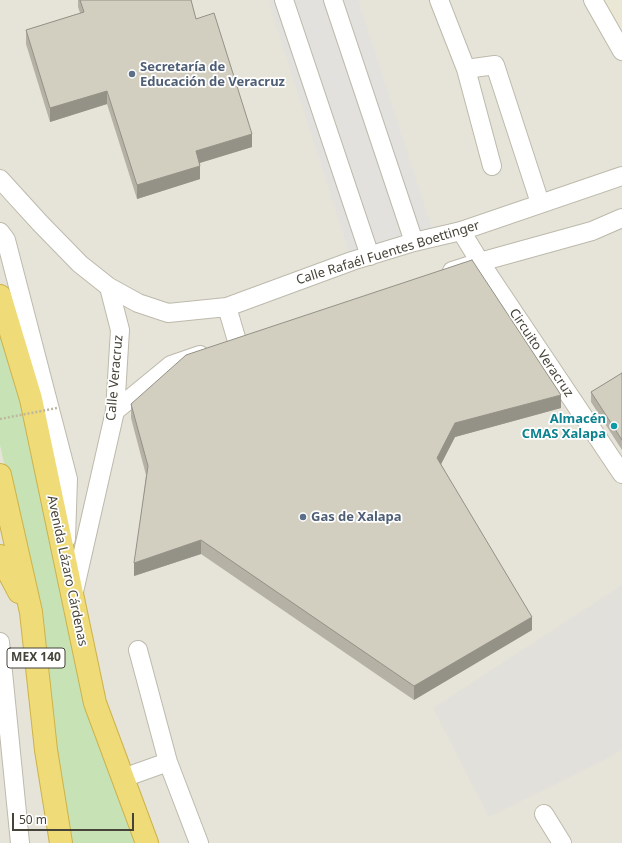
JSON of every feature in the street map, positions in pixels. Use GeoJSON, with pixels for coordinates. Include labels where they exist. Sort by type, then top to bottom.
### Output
{"type":"FeatureCollection","features":[{"type":"Feature","properties":{"kind":"highway","name":"Avenida Lázaro Cárdenas"},"geometry":{"type":"LineString","coordinates":[[0,296],[31,399],[95,703],[147,843]]}},
{"type":"Feature","properties":{"kind":"highway","name":"MEX 140"},"geometry":{"type":"LineString","coordinates":[[0,475],[31,612],[46,750],[61,843]]}},
{"type":"Feature","properties":{"kind":"highway"},"geometry":{"type":"LineString","coordinates":[[0,556],[31,612]]}},
{"type":"Feature","properties":{"kind":"street"},"geometry":{"type":"LineString","coordinates":[[284,0],[370,256]]}},
{"type":"Feature","properties":{"kind":"street"},"geometry":{"type":"LineString","coordinates":[[333,0],[414,242]]}},
{"type":"Feature","properties":{"kind":"street"},"geometry":{"type":"LineString","coordinates":[[439,0],[466,69],[492,166]]}},
{"type":"Feature","properties":{"kind":"street"},"geometry":{"type":"LineString","coordinates":[[593,0],[616,26],[622,50]]}},
{"type":"Feature","properties":{"kind":"street"},"geometry":{"type":"LineString","coordinates":[[466,69],[495,65],[540,203]]}},
{"type":"Feature","properties":{"kind":"street","name":"Calle Rafaél Fuentes Boettinger"},"geometry":{"type":"LineString","coordinates":[[109,286],[138,303],[168,313],[227,306],[370,256],[414,242],[461,231],[622,176]]}},
{"type":"Feature","properties":{"kind":"street"},"geometry":{"type":"LineString","coordinates":[[0,179],[80,264],[109,286]]}},
{"type":"Feature","properties":{"kind":"street"},"geometry":{"type":"LineString","coordinates":[[435,277],[480,262],[592,231],[622,218]]}},
{"type":"Feature","properties":{"kind":"street","name":"Circuito Veracruz"},"geometry":{"type":"LineString","coordinates":[[461,231],[480,262],[622,474]]}},
{"type":"Feature","properties":{"kind":"street"},"geometry":{"type":"LineString","coordinates":[[0,232],[6,240],[68,479],[65,561]]}},
{"type":"Feature","properties":{"kind":"street","name":"Calle Veracruz"},"geometry":{"type":"LineString","coordinates":[[73,597],[115,410],[120,330],[109,286]]}},
{"type":"Feature","properties":{"kind":"street"},"geometry":{"type":"LineString","coordinates":[[115,410],[171,365],[232,343],[227,306]]}},
{"type":"Feature","properties":{"kind":"street"},"geometry":{"type":"LineString","coordinates":[[0,642],[20,843]]}},
{"type":"Feature","properties":{"kind":"street"},"geometry":{"type":"LineString","coordinates":[[138,650],[168,762],[199,843]]}},
{"type":"Feature","properties":{"kind":"street"},"geometry":{"type":"LineString","coordinates":[[123,778],[168,762]]}},
{"type":"Feature","properties":{"kind":"street"},"geometry":{"type":"LineString","coordinates":[[544,814],[562,843]]}},
{"type":"Feature","properties":{"kind":"path"},"geometry":{"type":"LineString","coordinates":[[0,418],[57,408]]}},
{"type":"Feature","properties":{"kind":"shaded area"},"geometry":{"type":"Polygon","coordinates":[[[0,0],[622,0],[622,843],[0,843],[0,0]]]}},
{"type":"Feature","properties":{"kind":"shaded area"},"geometry":{"type":"Polygon","coordinates":[[[268,0],[358,0],[435,238],[352,261],[268,0]]]}},
{"type":"Feature","properties":{"kind":"shaded area"},"geometry":{"type":"Polygon","coordinates":[[[604,0],[622,0],[622,33],[604,0]]]}},
{"type":"Feature","properties":{"kind":"shaded area"},"geometry":{"type":"Polygon","coordinates":[[[622,585],[622,750],[489,817],[433,708],[622,585]]]}},
{"type":"Feature","properties":{"kind":"green space"},"geometry":{"type":"Polygon","coordinates":[[[0,309],[143,843],[68,843],[36,611],[0,445],[0,309]]]}},
{"type":"Feature","properties":{"kind":"building","name":"Secretaría de Educación de Veracruz"},"geometry":{"type":"Polygon","coordinates":[[[80,0],[191,0],[196,19],[214,13],[252,134],[196,151],[200,166],[137,185],[107,91],[50,108],[26,30],[84,12],[80,0]]]}},
{"type":"Feature","properties":{"kind":"building","name":"Gas de Xalapa"},"geometry":{"type":"Polygon","coordinates":[[[472,260],[561,395],[455,423],[437,458],[532,617],[414,686],[201,540],[134,563],[148,466],[131,404],[186,355],[472,260]]]}},
{"type":"Feature","properties":{"kind":"building","name":"Almacén CMAS Xalapa"},"geometry":{"type":"Polygon","coordinates":[[[622,373],[622,440],[591,392],[622,373]]]}},
{"type":"Feature","properties":{"kind":"place","name":"Secretaría de Educación de Veracruz"},"geometry":{"type":"Point","coordinates":[132,74]}},
{"type":"Feature","properties":{"kind":"place","name":"Almacén CMAS Xalapa"},"geometry":{"type":"Point","coordinates":[614,426]}},
{"type":"Feature","properties":{"kind":"place","name":"Gas de Xalapa"},"geometry":{"type":"Point","coordinates":[303,517]}}]}
